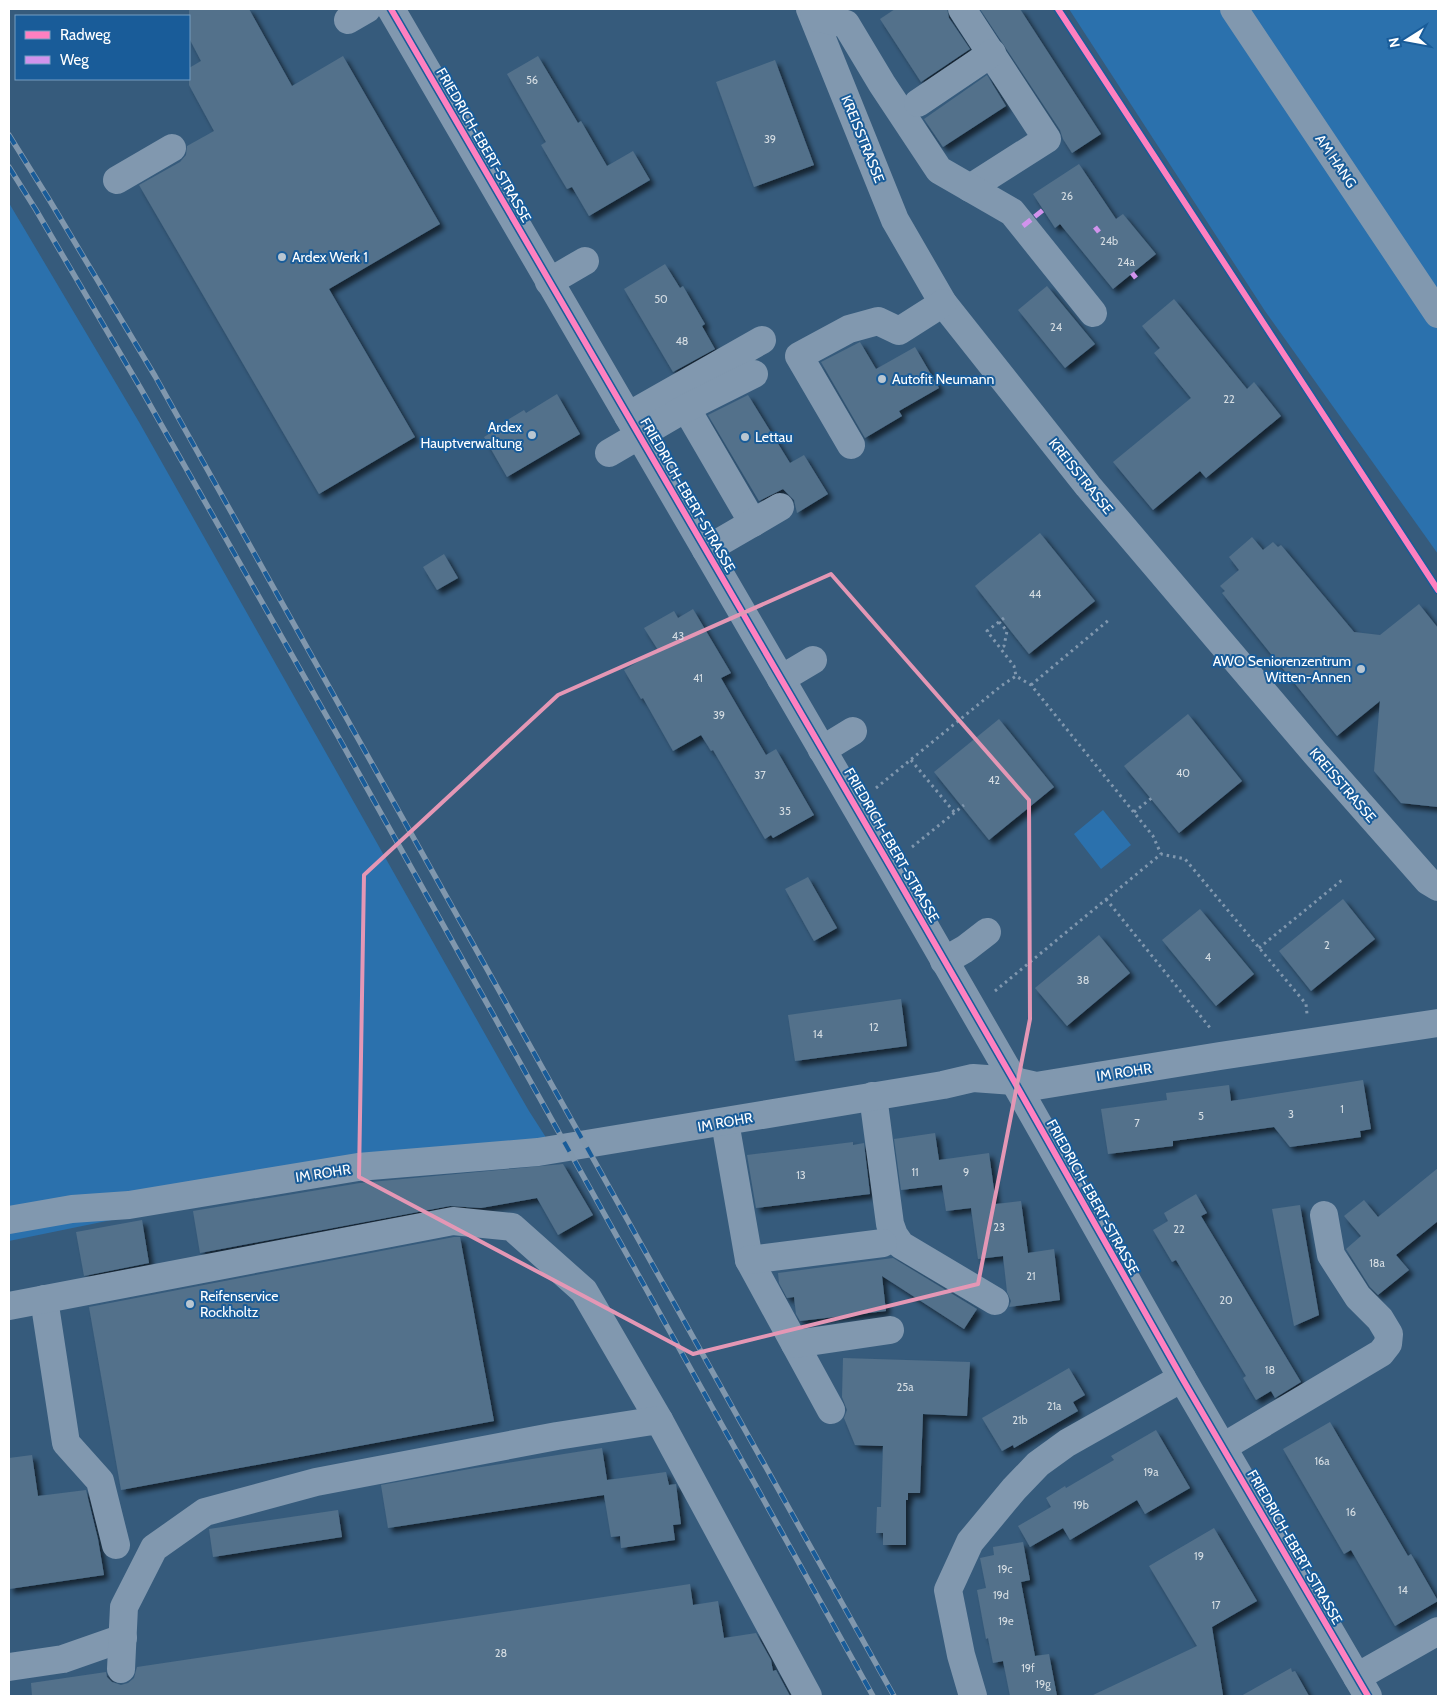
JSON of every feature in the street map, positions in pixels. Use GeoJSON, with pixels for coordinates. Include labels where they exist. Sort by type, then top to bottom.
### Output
{"type":"FeatureCollection","features":[{"type":"Feature","properties":{"kind":"street","name":"FRIEDRICH-EBERT-STRASSE"},"geometry":{"type":"LineString","coordinates":[[391,9],[1014,1080],[1182,1378],[1362,1687]]}},
{"type":"Feature","properties":{"kind":"street"},"geometry":{"type":"LineString","coordinates":[[962,9],[1047,139],[970,188]]}},
{"type":"Feature","properties":{"kind":"street","name":"AM HANG"},"geometry":{"type":"LineString","coordinates":[[1234,9],[1438,314]]}},
{"type":"Feature","properties":{"kind":"street"},"geometry":{"type":"LineString","coordinates":[[812,13],[846,24],[882,84],[939,170],[1012,212],[1093,313]]}},
{"type":"Feature","properties":{"kind":"street","name":"KREISSTRASSE"},"geometry":{"type":"LineString","coordinates":[[812,13],[895,220],[943,303],[1088,486],[1315,754],[1428,882],[1438,887]]}},
{"type":"Feature","properties":{"kind":"street"},"geometry":{"type":"LineString","coordinates":[[918,103],[992,53]]}},
{"type":"Feature","properties":{"kind":"street"},"geometry":{"type":"LineString","coordinates":[[116,180],[172,148]]}},
{"type":"Feature","properties":{"kind":"street"},"geometry":{"type":"LineString","coordinates":[[549,282],[585,261]]}},
{"type":"Feature","properties":{"kind":"street"},"geometry":{"type":"LineString","coordinates":[[851,445],[799,356],[848,329],[878,321],[898,331],[943,303]]}},
{"type":"Feature","properties":{"kind":"street"},"geometry":{"type":"LineString","coordinates":[[609,453],[634,425],[762,340]]}},
{"type":"Feature","properties":{"kind":"street"},"geometry":{"type":"LineString","coordinates":[[634,425],[686,408],[754,374]]}},
{"type":"Feature","properties":{"kind":"street"},"geometry":{"type":"LineString","coordinates":[[686,408],[753,522]]}},
{"type":"Feature","properties":{"kind":"street"},"geometry":{"type":"LineString","coordinates":[[706,550],[780,507]]}},
{"type":"Feature","properties":{"kind":"street"},"geometry":{"type":"LineString","coordinates":[[781,679],[813,660]]}},
{"type":"Feature","properties":{"kind":"street"},"geometry":{"type":"LineString","coordinates":[[822,750],[853,731]]}},
{"type":"Feature","properties":{"kind":"street"},"geometry":{"type":"LineString","coordinates":[[944,961],[965,949],[987,932]]}},
{"type":"Feature","properties":{"kind":"street","name":"IM ROHR"},"geometry":{"type":"LineString","coordinates":[[9,1220],[72,1208],[129,1205],[358,1167],[538,1152],[943,1085],[973,1078],[1014,1080],[1036,1086],[1438,1023]]}},
{"type":"Feature","properties":{"kind":"street"},"geometry":{"type":"LineString","coordinates":[[872,1096],[890,1224],[894,1235],[901,1245],[995,1301]]}},
{"type":"Feature","properties":{"kind":"street"},"geometry":{"type":"LineString","coordinates":[[725,1122],[749,1260],[832,1410]]}},
{"type":"Feature","properties":{"kind":"street"},"geometry":{"type":"LineString","coordinates":[[1223,1447],[1382,1354],[1388,1344],[1389,1334],[1380,1319],[1358,1297],[1331,1255],[1324,1215]]}},
{"type":"Feature","properties":{"kind":"street"},"geometry":{"type":"LineString","coordinates":[[9,1306],[453,1222],[512,1227],[584,1290],[659,1420],[808,1696]]}},
{"type":"Feature","properties":{"kind":"street"},"geometry":{"type":"LineString","coordinates":[[749,1260],[883,1243]]}},
{"type":"Feature","properties":{"kind":"street"},"geometry":{"type":"LineString","coordinates":[[44,1300],[66,1443],[100,1482],[116,1545]]}},
{"type":"Feature","properties":{"kind":"street"},"geometry":{"type":"LineString","coordinates":[[795,1344],[890,1330]]}},
{"type":"Feature","properties":{"kind":"street"},"geometry":{"type":"LineString","coordinates":[[973,1696],[961,1655],[948,1590],[970,1542],[1014,1489],[1038,1464],[1067,1444],[1182,1378]]}},
{"type":"Feature","properties":{"kind":"street"},"geometry":{"type":"LineString","coordinates":[[121,1669],[124,1607],[154,1548],[205,1512],[316,1482],[557,1436],[659,1420]]}},
{"type":"Feature","properties":{"kind":"street"},"geometry":{"type":"LineString","coordinates":[[1362,1687],[1438,1631]]}},
{"type":"Feature","properties":{"kind":"street"},"geometry":{"type":"LineString","coordinates":[[9,1667],[63,1659],[123,1638]]}},
{"type":"Feature","properties":{"kind":"path"},"geometry":{"type":"LineString","coordinates":[[1004,618],[987,631],[1014,666],[1016,676],[1031,685],[1153,836],[1161,854]]}},
{"type":"Feature","properties":{"kind":"path"},"geometry":{"type":"LineString","coordinates":[[1031,685],[1110,618]]}},
{"type":"Feature","properties":{"kind":"path"},"geometry":{"type":"LineString","coordinates":[[999,622],[1006,631],[1004,646],[1001,648]]}},
{"type":"Feature","properties":{"kind":"path"},"geometry":{"type":"LineString","coordinates":[[854,806],[1001,686],[1016,676]]}},
{"type":"Feature","properties":{"kind":"path"},"geometry":{"type":"LineString","coordinates":[[911,760],[955,813]]}},
{"type":"Feature","properties":{"kind":"path"},"geometry":{"type":"LineString","coordinates":[[1134,812],[1153,797]]}},
{"type":"Feature","properties":{"kind":"path"},"geometry":{"type":"LineString","coordinates":[[890,866],[964,805]]}},
{"type":"Feature","properties":{"kind":"path"},"geometry":{"type":"LineString","coordinates":[[972,1010],[1161,854],[1184,858],[1306,1004],[1311,1042]]}},
{"type":"Feature","properties":{"kind":"path"},"geometry":{"type":"LineString","coordinates":[[1259,948],[1342,880]]}},
{"type":"Feature","properties":{"kind":"path"},"geometry":{"type":"LineString","coordinates":[[1106,899],[1213,1031],[1220,1056]]}},
{"type":"Feature","properties":{"kind":"highlighted area"},"geometry":{"type":"Polygon","coordinates":[[[831,574],[1029,800],[1030,1019],[978,1284],[693,1354],[359,1177],[364,875],[558,695],[831,574]]]}},
{"type":"Feature","properties":{"kind":"shaded area"},"geometry":{"type":"Polygon","coordinates":[[[1069,9],[1438,9],[1438,554],[1265,311],[1069,9]]]}},
{"type":"Feature","properties":{"kind":"shaded area"},"geometry":{"type":"Polygon","coordinates":[[[9,203],[139,422],[507,1073],[561,1161],[355,1174],[9,1241],[9,203]]]}},
{"type":"Feature","properties":{"kind":"shaded area"},"geometry":{"type":"Polygon","coordinates":[[[1103,810],[1131,845],[1101,869],[1074,834],[1103,810]]]}},
{"type":"Feature","properties":{"kind":"building","name":"Ardex Werk 1"},"geometry":{"type":"Polygon","coordinates":[[[189,9],[249,9],[292,86],[343,56],[440,224],[329,289],[415,437],[319,494],[139,185],[180,162],[186,155],[187,146],[214,131],[189,85],[190,67],[201,61],[190,40],[189,9]]]}},
{"type":"Feature","properties":{"kind":"building"},"geometry":{"type":"Polygon","coordinates":[[[895,9],[947,9],[949,18],[970,49],[921,82],[880,19],[895,9]]]}},
{"type":"Feature","properties":{"kind":"building"},"geometry":{"type":"Polygon","coordinates":[[[980,9],[1020,9],[1101,134],[1072,153],[1063,139],[1060,130],[980,9]]]}},
{"type":"Feature","properties":{"kind":"building"},"geometry":{"type":"Polygon","coordinates":[[[538,56],[578,123],[581,121],[607,166],[633,151],[650,180],[589,216],[572,187],[567,189],[541,145],[546,142],[507,74],[538,56]]]}},
{"type":"Feature","properties":{"kind":"building"},"geometry":{"type":"Polygon","coordinates":[[[775,60],[814,165],[754,187],[716,82],[775,60]]]}},
{"type":"Feature","properties":{"kind":"building"},"geometry":{"type":"Polygon","coordinates":[[[987,75],[1006,106],[943,147],[924,119],[987,75]]]}},
{"type":"Feature","properties":{"kind":"building"},"geometry":{"type":"Polygon","coordinates":[[[1079,164],[1116,219],[1123,214],[1156,254],[1113,289],[1060,224],[1055,228],[1033,194],[1079,164]]]}},
{"type":"Feature","properties":{"kind":"building"},"geometry":{"type":"Polygon","coordinates":[[[665,264],[680,288],[683,286],[705,324],[702,326],[715,349],[673,372],[624,289],[665,264]]]}},
{"type":"Feature","properties":{"kind":"building"},"geometry":{"type":"Polygon","coordinates":[[[1047,286],[1095,344],[1065,368],[1018,310],[1047,286]]]}},
{"type":"Feature","properties":{"kind":"building"},"geometry":{"type":"Polygon","coordinates":[[[1174,299],[1247,389],[1254,382],[1281,416],[1206,478],[1200,471],[1153,510],[1113,462],[1191,398],[1154,353],[1160,348],[1142,326],[1174,299]]]}},
{"type":"Feature","properties":{"kind":"building","name":"Autofit Neumann"},"geometry":{"type":"Polygon","coordinates":[[[860,342],[876,369],[915,347],[939,388],[899,411],[902,416],[865,438],[821,362],[860,342]]]}},
{"type":"Feature","properties":{"kind":"building","name":"Ardex Hauptverwaltung"},"geometry":{"type":"Polygon","coordinates":[[[557,394],[580,434],[507,477],[484,437],[500,427],[499,425],[524,410],[526,413],[557,394]]]}},
{"type":"Feature","properties":{"kind":"building","name":"Lettau"},"geometry":{"type":"Polygon","coordinates":[[[748,395],[790,463],[804,455],[828,494],[797,513],[794,500],[783,489],[759,501],[708,415],[748,395]]]}},
{"type":"Feature","properties":{"kind":"building"},"geometry":{"type":"Polygon","coordinates":[[[1040,533],[1095,601],[1029,654],[975,586],[1040,533]]]}},
{"type":"Feature","properties":{"kind":"building","name":"AWO Seniorenzentrum Witten-Annen"},"geometry":{"type":"Polygon","coordinates":[[[1252,537],[1263,550],[1273,542],[1278,547],[1281,545],[1354,632],[1380,635],[1419,604],[1438,628],[1438,807],[1401,803],[1374,771],[1380,701],[1337,736],[1222,593],[1225,591],[1220,586],[1239,570],[1229,557],[1252,537]]]}},
{"type":"Feature","properties":{"kind":"building"},"geometry":{"type":"Polygon","coordinates":[[[444,554],[458,578],[437,590],[423,567],[444,554]]]}},
{"type":"Feature","properties":{"kind":"building"},"geometry":{"type":"Polygon","coordinates":[[[693,609],[731,673],[721,678],[766,755],[776,749],[814,815],[773,838],[771,835],[765,839],[713,750],[711,751],[701,735],[673,751],[643,698],[641,699],[624,670],[658,650],[644,628],[674,611],[678,618],[693,609]]]}},
{"type":"Feature","properties":{"kind":"building"},"geometry":{"type":"Polygon","coordinates":[[[1188,714],[1242,781],[1179,833],[1124,766],[1188,714]]]}},
{"type":"Feature","properties":{"kind":"building"},"geometry":{"type":"Polygon","coordinates":[[[999,719],[1054,787],[989,840],[934,772],[999,719]]]}},
{"type":"Feature","properties":{"kind":"building"},"geometry":{"type":"Polygon","coordinates":[[[808,877],[837,928],[814,941],[785,889],[808,877]]]}},
{"type":"Feature","properties":{"kind":"building"},"geometry":{"type":"Polygon","coordinates":[[[1343,899],[1375,939],[1311,991],[1279,951],[1343,899]]]}},
{"type":"Feature","properties":{"kind":"building"},"geometry":{"type":"Polygon","coordinates":[[[1200,909],[1254,974],[1216,1006],[1162,940],[1200,909]]]}},
{"type":"Feature","properties":{"kind":"building"},"geometry":{"type":"Polygon","coordinates":[[[1099,935],[1130,973],[1067,1026],[1035,988],[1099,935]]]}},
{"type":"Feature","properties":{"kind":"building"},"geometry":{"type":"Polygon","coordinates":[[[901,999],[907,1046],[795,1061],[788,1015],[901,999]]]}},
{"type":"Feature","properties":{"kind":"building"},"geometry":{"type":"Polygon","coordinates":[[[1363,1080],[1371,1129],[1360,1131],[1361,1137],[1290,1147],[1274,1127],[1173,1141],[1173,1146],[1108,1154],[1101,1109],[1167,1100],[1166,1093],[1229,1085],[1231,1101],[1363,1080]]]}},
{"type":"Feature","properties":{"kind":"building"},"geometry":{"type":"Polygon","coordinates":[[[935,1133],[939,1160],[989,1153],[996,1204],[1021,1201],[1028,1253],[1054,1249],[1060,1300],[1009,1307],[1011,1301],[1007,1292],[1003,1256],[978,1259],[971,1208],[946,1211],[942,1185],[901,1190],[894,1139],[935,1133]]]}},
{"type":"Feature","properties":{"kind":"building"},"geometry":{"type":"Polygon","coordinates":[[[853,1142],[853,1145],[864,1143],[870,1194],[756,1208],[747,1155],[853,1142]]]}},
{"type":"Feature","properties":{"kind":"building"},"geometry":{"type":"Polygon","coordinates":[[[563,1164],[593,1215],[558,1235],[537,1198],[481,1208],[450,1206],[200,1253],[193,1211],[360,1183],[563,1164]]]}},
{"type":"Feature","properties":{"kind":"building"},"geometry":{"type":"Polygon","coordinates":[[[1438,1168],[1438,1221],[1396,1255],[1409,1270],[1378,1295],[1370,1287],[1346,1249],[1361,1236],[1344,1216],[1364,1200],[1378,1217],[1438,1168]]]}},
{"type":"Feature","properties":{"kind":"building"},"geometry":{"type":"Polygon","coordinates":[[[1196,1194],[1207,1213],[1201,1216],[1301,1382],[1275,1398],[1271,1391],[1256,1400],[1243,1378],[1246,1376],[1176,1260],[1172,1262],[1153,1230],[1168,1221],[1164,1213],[1196,1194]]]}},
{"type":"Feature","properties":{"kind":"building"},"geometry":{"type":"Polygon","coordinates":[[[1300,1205],[1319,1315],[1294,1326],[1272,1209],[1300,1205]]]}},
{"type":"Feature","properties":{"kind":"building"},"geometry":{"type":"Polygon","coordinates":[[[142,1220],[149,1263],[84,1276],[76,1232],[142,1220]]]}},
{"type":"Feature","properties":{"kind":"building"},"geometry":{"type":"Polygon","coordinates":[[[460,1237],[494,1421],[121,1490],[89,1307],[460,1237]]]}},
{"type":"Feature","properties":{"kind":"building"},"geometry":{"type":"Polygon","coordinates":[[[893,1258],[977,1309],[964,1329],[882,1276],[886,1311],[800,1321],[796,1314],[794,1297],[787,1298],[779,1283],[778,1273],[893,1258]]]}},
{"type":"Feature","properties":{"kind":"building"},"geometry":{"type":"Polygon","coordinates":[[[843,1358],[970,1362],[967,1416],[923,1414],[920,1493],[908,1493],[908,1500],[906,1500],[906,1545],[883,1545],[883,1533],[876,1533],[877,1507],[881,1507],[883,1446],[855,1445],[844,1418],[847,1410],[842,1397],[843,1358]]]}},
{"type":"Feature","properties":{"kind":"building"},"geometry":{"type":"Polygon","coordinates":[[[1069,1368],[1085,1395],[1073,1402],[1078,1411],[1014,1448],[1013,1445],[1002,1451],[982,1418],[1069,1368]]]}},
{"type":"Feature","properties":{"kind":"building"},"geometry":{"type":"Polygon","coordinates":[[[1330,1422],[1408,1556],[1411,1554],[1438,1601],[1395,1626],[1351,1550],[1344,1554],[1283,1449],[1330,1422]]]}},
{"type":"Feature","properties":{"kind":"building"},"geometry":{"type":"Polygon","coordinates":[[[1156,1430],[1190,1488],[1145,1514],[1137,1500],[1070,1540],[1063,1528],[1030,1547],[1018,1526],[1051,1507],[1046,1498],[1114,1460],[1111,1456],[1156,1430]]]}},
{"type":"Feature","properties":{"kind":"building"},"geometry":{"type":"Polygon","coordinates":[[[602,1448],[607,1480],[666,1472],[669,1485],[676,1484],[681,1524],[673,1525],[675,1540],[621,1548],[620,1536],[611,1537],[604,1495],[388,1528],[381,1485],[602,1448]]]}},
{"type":"Feature","properties":{"kind":"building"},"geometry":{"type":"Polygon","coordinates":[[[32,1455],[38,1496],[86,1490],[98,1539],[104,1575],[9,1589],[9,1458],[32,1455]]]}},
{"type":"Feature","properties":{"kind":"building"},"geometry":{"type":"Polygon","coordinates":[[[338,1510],[342,1537],[213,1557],[209,1529],[338,1510]]]}},
{"type":"Feature","properties":{"kind":"building"},"geometry":{"type":"Polygon","coordinates":[[[1214,1528],[1257,1601],[1212,1627],[1223,1695],[1091,1696],[1197,1646],[1149,1566],[1214,1528]]]}},
{"type":"Feature","properties":{"kind":"building"},"geometry":{"type":"Polygon","coordinates":[[[1023,1542],[1030,1580],[1021,1582],[1035,1656],[1049,1654],[1057,1696],[1010,1696],[1003,1661],[993,1663],[988,1638],[986,1639],[977,1590],[986,1588],[980,1558],[994,1555],[993,1547],[1023,1542]]]}},
{"type":"Feature","properties":{"kind":"building"},"geometry":{"type":"Polygon","coordinates":[[[690,1584],[693,1605],[718,1601],[724,1638],[756,1633],[771,1660],[773,1671],[776,1670],[790,1696],[32,1696],[31,1683],[106,1672],[107,1677],[112,1682],[121,1685],[128,1683],[134,1678],[137,1667],[690,1584]]]}},
{"type":"Feature","properties":{"kind":"building"},"geometry":{"type":"Polygon","coordinates":[[[1291,1668],[1292,1672],[1295,1671],[1309,1696],[1241,1696],[1291,1668]]]}},
{"type":"Feature","properties":{"kind":"railway"},"geometry":{"type":"LineString","coordinates":[[9,135],[155,376],[894,1696]]}},
{"type":"Feature","properties":{"kind":"railway"},"geometry":{"type":"LineString","coordinates":[[9,167],[141,389],[339,738],[873,1696]]}},
{"type":"Feature","properties":{"kind":"marked path"},"geometry":{"type":"LineString","coordinates":[[1023,226],[1043,210]]}},
{"type":"Feature","properties":{"kind":"marked path"},"geometry":{"type":"LineString","coordinates":[[1095,227],[1099,232]]}},
{"type":"Feature","properties":{"kind":"marked path"},"geometry":{"type":"LineString","coordinates":[[1132,273],[1136,278]]}},
{"type":"Feature","properties":{"kind":"cycle path"},"geometry":{"type":"LineString","coordinates":[[391,9],[890,866],[1182,1378],[1368,1696]]}},
{"type":"Feature","properties":{"kind":"cycle path"},"geometry":{"type":"LineString","coordinates":[[1058,9],[1438,590]]}},
{"type":"Feature","properties":{"kind":"place","name":"Ardex Werk 1"},"geometry":{"type":"Point","coordinates":[282,257]}},
{"type":"Feature","properties":{"kind":"place","name":"Autofit Neumann"},"geometry":{"type":"Point","coordinates":[882,379]}},
{"type":"Feature","properties":{"kind":"place","name":"Ardex Hauptverwaltung"},"geometry":{"type":"Point","coordinates":[532,435]}},
{"type":"Feature","properties":{"kind":"place","name":"Lettau"},"geometry":{"type":"Point","coordinates":[745,437]}},
{"type":"Feature","properties":{"kind":"place","name":"AWO Seniorenzentrum Witten-Annen"},"geometry":{"type":"Point","coordinates":[1361,669]}},
{"type":"Feature","properties":{"kind":"place","name":"Reifenservice Rockholtz"},"geometry":{"type":"Point","coordinates":[190,1304]}}]}
